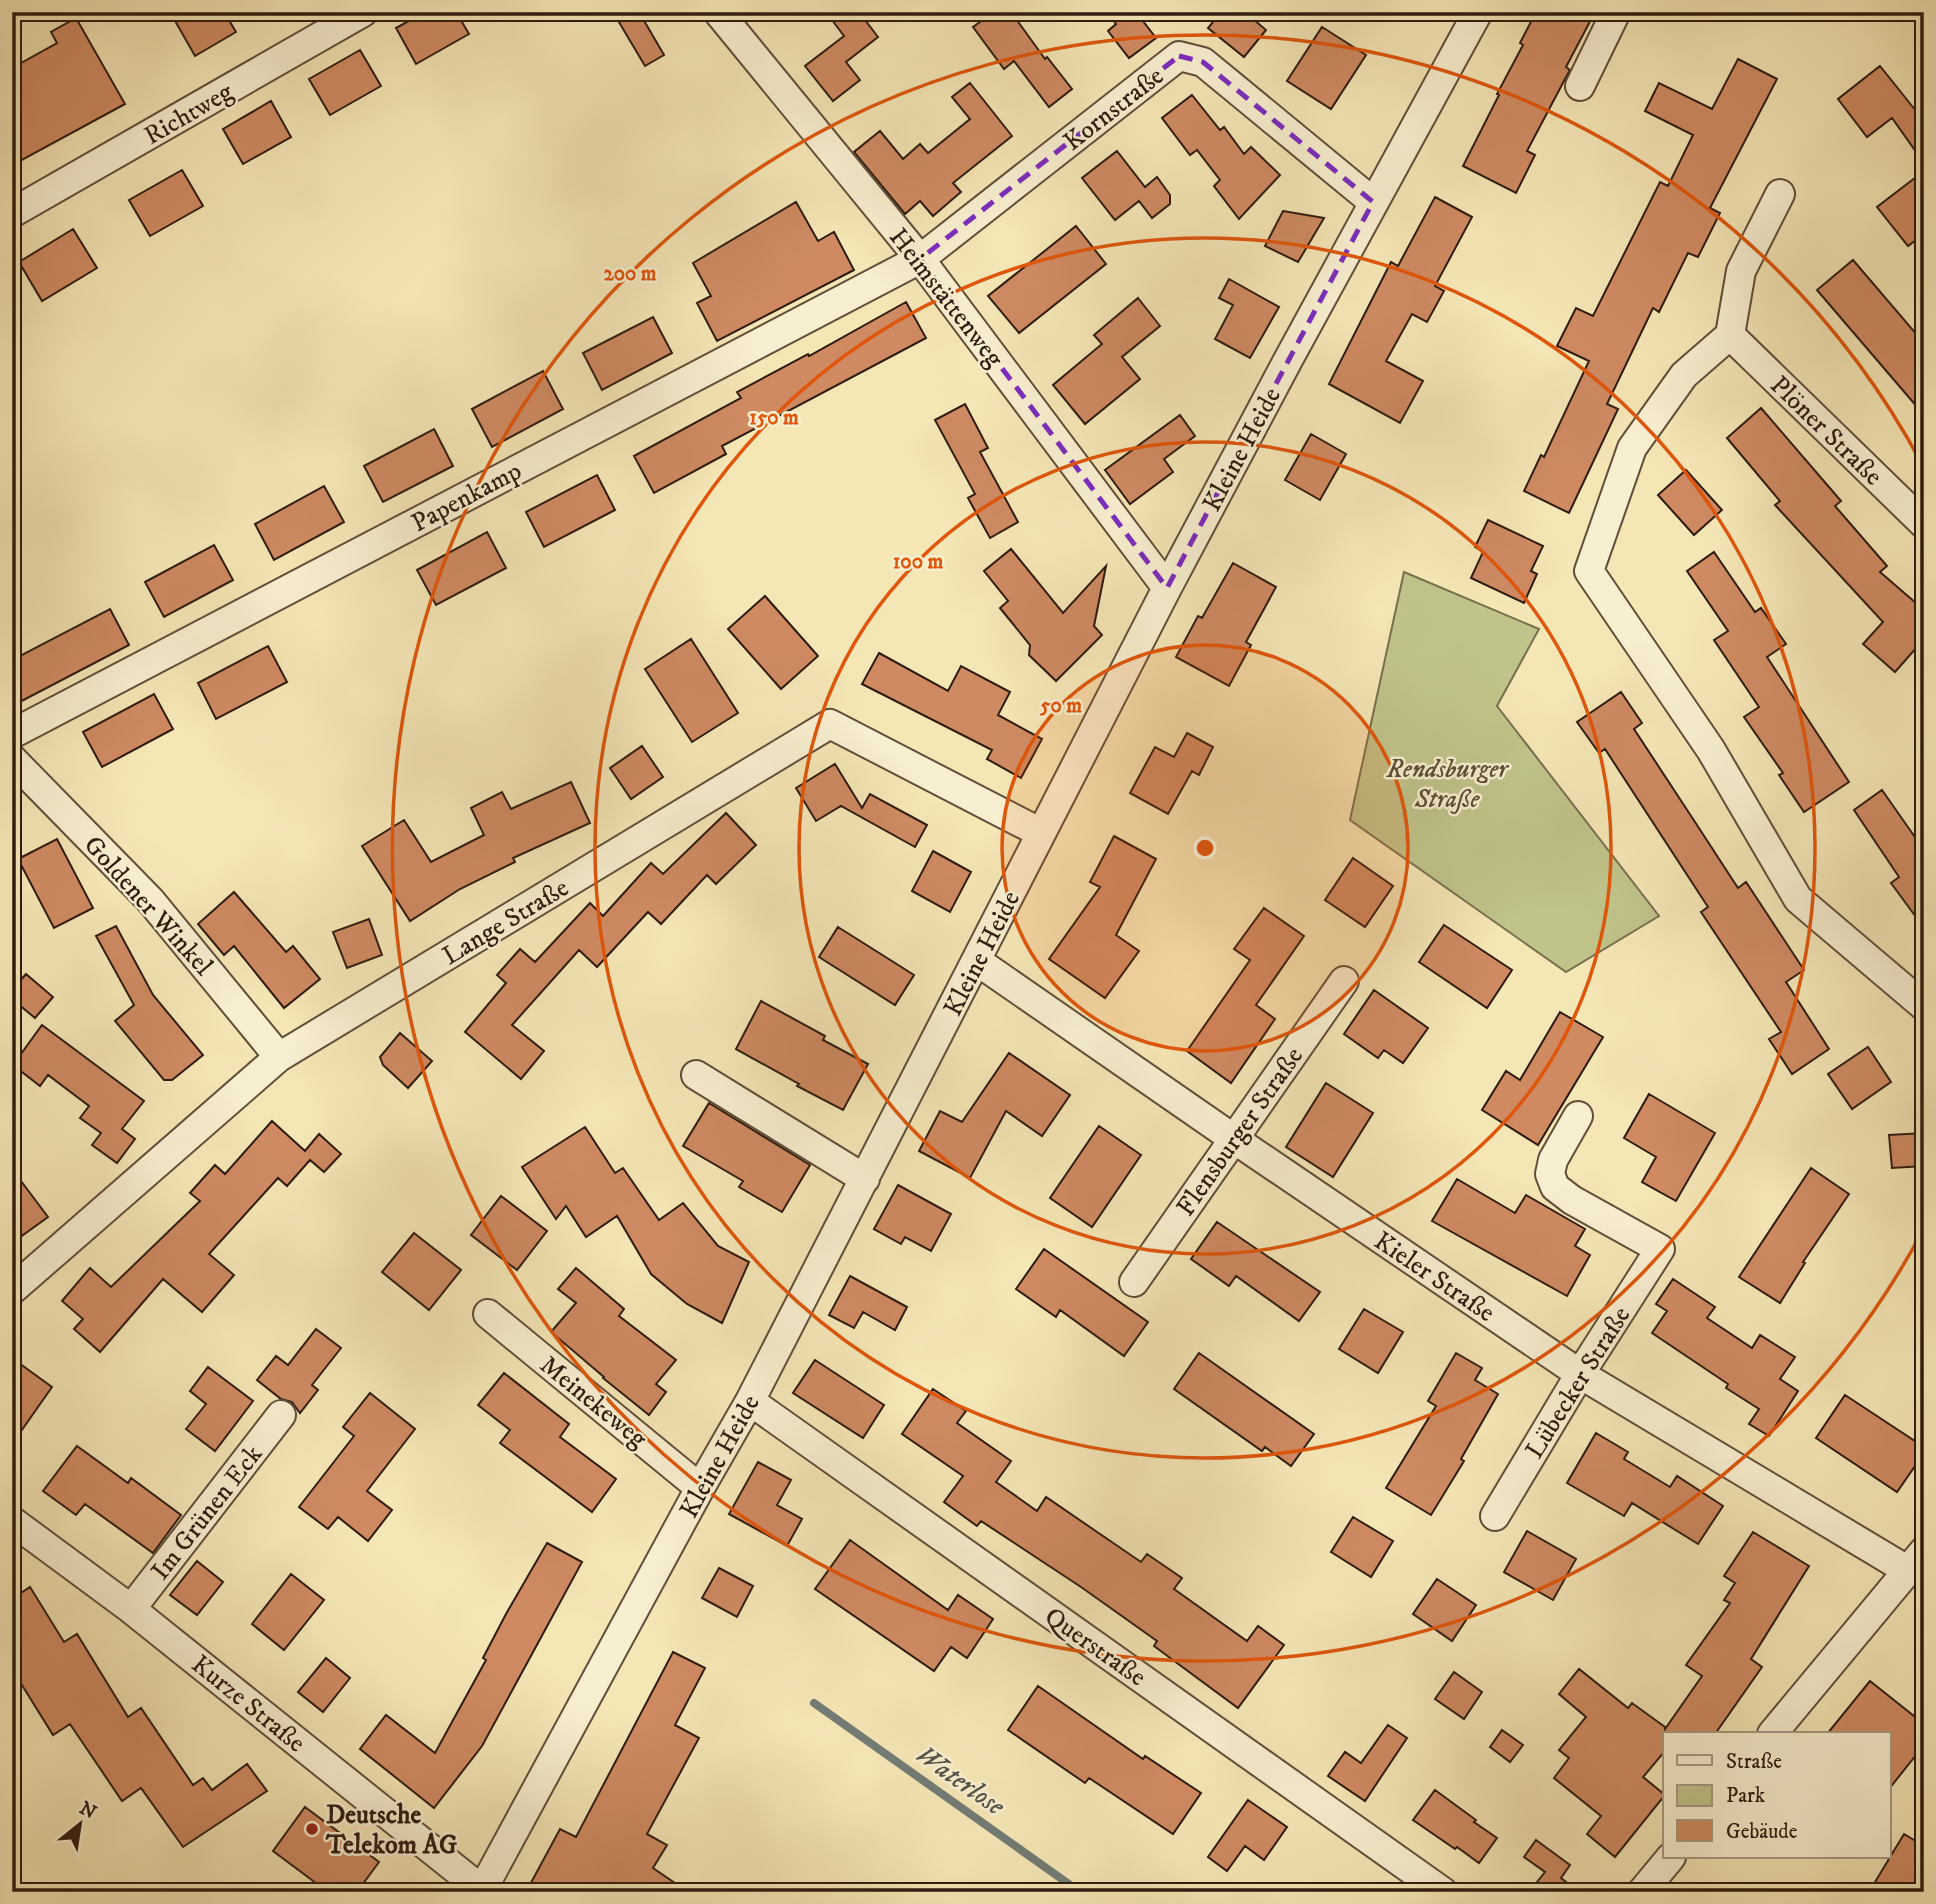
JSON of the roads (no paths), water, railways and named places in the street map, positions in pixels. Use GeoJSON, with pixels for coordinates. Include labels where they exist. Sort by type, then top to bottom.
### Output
{"type":"FeatureCollection","features":[{"type":"Feature","properties":{"kind":"street","name":"Richtweg"},"geometry":{"type":"LineString","coordinates":[[12,214],[363,12]]}},
{"type":"Feature","properties":{"kind":"street","name":"Heimstättenweg"},"geometry":{"type":"LineString","coordinates":[[718,12],[919,259],[1167,588]]}},
{"type":"Feature","properties":{"kind":"street","name":"Kleine Heide"},"geometry":{"type":"LineString","coordinates":[[481,1891],[750,1401],[1167,588],[1373,202],[1478,12]]}},
{"type":"Feature","properties":{"kind":"street"},"geometry":{"type":"LineString","coordinates":[[1580,86],[1616,12]]}},
{"type":"Feature","properties":{"kind":"street","name":"Kornstraße"},"geometry":{"type":"LineString","coordinates":[[919,259],[1180,56],[1203,62],[1373,202]]}},
{"type":"Feature","properties":{"kind":"street"},"geometry":{"type":"LineString","coordinates":[[1780,194],[1741,271],[1730,335],[1684,375],[1632,448],[1589,571],[1711,750],[1798,899],[1924,1006]]}},
{"type":"Feature","properties":{"kind":"street","name":"Papenkamp"},"geometry":{"type":"LineString","coordinates":[[12,734],[919,259]]}},
{"type":"Feature","properties":{"kind":"street","name":"Plöner Straße"},"geometry":{"type":"LineString","coordinates":[[1730,335],[1924,524]]}},
{"type":"Feature","properties":{"kind":"street","name":"Lange Straße"},"geometry":{"type":"LineString","coordinates":[[12,1290],[279,1057],[830,724],[1041,834]]}},
{"type":"Feature","properties":{"kind":"street","name":"Goldener Winkel"},"geometry":{"type":"LineString","coordinates":[[12,759],[150,900],[279,1057]]}},
{"type":"Feature","properties":{"kind":"street","name":"Kieler Straße"},"geometry":{"type":"LineString","coordinates":[[977,961],[1580,1374],[1915,1560]]}},
{"type":"Feature","properties":{"kind":"street","name":"Flensburger Straße"},"geometry":{"type":"LineString","coordinates":[[1134,1282],[1344,981]]}},
{"type":"Feature","properties":{"kind":"street"},"geometry":{"type":"LineString","coordinates":[[696,1075],[865,1179]]}},
{"type":"Feature","properties":{"kind":"street","name":"Lübecker Straße"},"geometry":{"type":"LineString","coordinates":[[1495,1516],[1580,1374],[1660,1249],[1572,1200],[1555,1187],[1550,1174],[1553,1160],[1578,1116]]}},
{"type":"Feature","properties":{"kind":"street","name":"Meinekeweg"},"geometry":{"type":"LineString","coordinates":[[488,1314],[700,1488]]}},
{"type":"Feature","properties":{"kind":"street","name":"Querstraße"},"geometry":{"type":"LineString","coordinates":[[750,1401],[1443,1892]]}},
{"type":"Feature","properties":{"kind":"street","name":"Im Grünen Eck"},"geometry":{"type":"LineString","coordinates":[[131,1609],[281,1415]]}},
{"type":"Feature","properties":{"kind":"street","name":"Kurze Straße"},"geometry":{"type":"LineString","coordinates":[[12,1521],[131,1609],[481,1891]]}},
{"type":"Feature","properties":{"kind":"street"},"geometry":{"type":"LineString","coordinates":[[1774,1732],[1915,1560]]}},
{"type":"Feature","properties":{"kind":"street"},"geometry":{"type":"LineString","coordinates":[[1642,1892],[1670,1858]]}},
{"type":"Feature","properties":{"kind":"waterway","name":"Waterlose"},"geometry":{"type":"LineString","coordinates":[[814,1703],[1080,1892]]}},
{"type":"Feature","properties":{"kind":"place","name":"Deutsche Telekom AG"},"geometry":{"type":"Point","coordinates":[312,1829]}},
{"type":"Feature","properties":{"kind":"park label","name":"Rendsburger Straße"},"geometry":{"type":"Point","coordinates":[1447,783]}}]}
